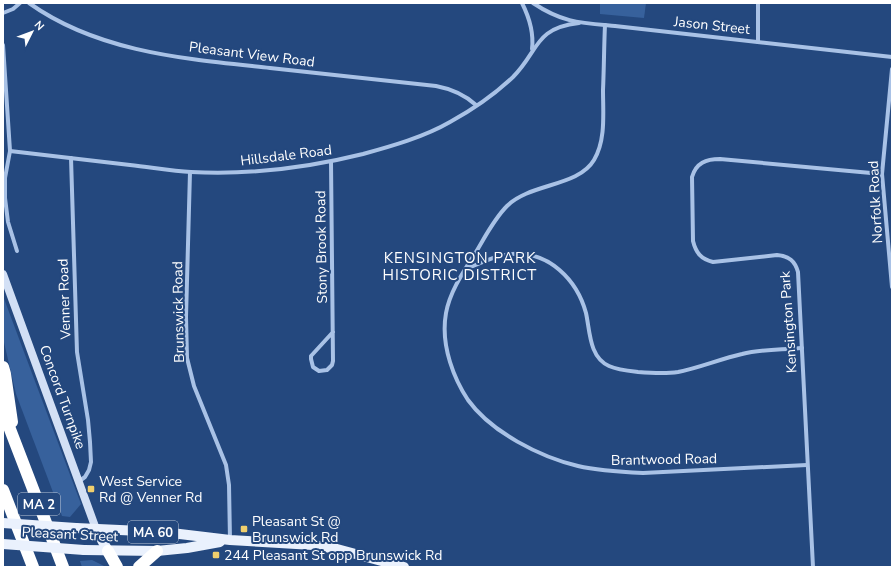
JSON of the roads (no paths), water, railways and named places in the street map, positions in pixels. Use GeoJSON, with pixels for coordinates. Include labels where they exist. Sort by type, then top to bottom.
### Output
{"type":"FeatureCollection","features":[{"type":"Feature","properties":{"kind":"highway"},"geometry":{"type":"LineString","coordinates":[[3,367],[15,441]]}},
{"type":"Feature","properties":{"kind":"highway","name":"MA 2"},"geometry":{"type":"LineString","coordinates":[[3,411],[63,567]]}},
{"type":"Feature","properties":{"kind":"highway","name":"MA 2"},"geometry":{"type":"LineString","coordinates":[[3,490],[33,567]]}},
{"type":"Feature","properties":{"kind":"highway"},"geometry":{"type":"LineString","coordinates":[[108,551],[117,567]]}},
{"type":"Feature","properties":{"kind":"highway"},"geometry":{"type":"LineString","coordinates":[[139,567],[157,551]]}},
{"type":"Feature","properties":{"kind":"main road","name":"Concord Turnpike"},"geometry":{"type":"LineString","coordinates":[[3,274],[96,529]]}},
{"type":"Feature","properties":{"kind":"main road","name":"Pleasant Street"},"geometry":{"type":"LineString","coordinates":[[3,523],[170,532],[230,540],[313,545],[404,567]]}},
{"type":"Feature","properties":{"kind":"main road"},"geometry":{"type":"LineString","coordinates":[[96,529],[108,551]]}},
{"type":"Feature","properties":{"kind":"main road","name":"Pleasant Street"},"geometry":{"type":"LineString","coordinates":[[3,544],[84,550],[157,551],[187,548],[230,540]]}},
{"type":"Feature","properties":{"kind":"street"},"geometry":{"type":"LineString","coordinates":[[3,13],[13,9],[20,3]]}},
{"type":"Feature","properties":{"kind":"street","name":"Pleasant View Road"},"geometry":{"type":"LineString","coordinates":[[29,3],[54,18],[89,35],[132,48],[226,63],[436,86],[459,93],[476,105]]}},
{"type":"Feature","properties":{"kind":"street"},"geometry":{"type":"LineString","coordinates":[[522,3],[528,15],[531,28],[533,40],[531,51]]}},
{"type":"Feature","properties":{"kind":"street","name":"Jason Street"},"geometry":{"type":"LineString","coordinates":[[533,3],[557,16],[579,23],[892,56]]}},
{"type":"Feature","properties":{"kind":"street"},"geometry":{"type":"LineString","coordinates":[[758,3],[758,42]]}},
{"type":"Feature","properties":{"kind":"street","name":"Hillsdale Road"},"geometry":{"type":"LineString","coordinates":[[10,151],[190,172],[251,171],[292,168],[331,162],[383,148],[434,130],[456,119],[511,79],[540,40],[550,32],[563,26],[579,23]]}},
{"type":"Feature","properties":{"kind":"street","name":"Brantwood Road"},"geometry":{"type":"LineString","coordinates":[[605,25],[603,130],[600,148],[589,168],[575,177],[526,193],[512,201],[501,213],[465,269],[448,303],[444,334],[454,373],[469,401],[489,421],[519,442],[556,459],[577,466],[621,472],[643,473],[807,465]]}},
{"type":"Feature","properties":{"kind":"street"},"geometry":{"type":"LineString","coordinates":[[3,44],[10,151],[5,178],[5,198],[8,222],[17,251]]}},
{"type":"Feature","properties":{"kind":"street","name":"Norfolk Road"},"geometry":{"type":"LineString","coordinates":[[892,69],[882,174],[892,287]]}},
{"type":"Feature","properties":{"kind":"street","name":"Venner Road"},"geometry":{"type":"LineString","coordinates":[[71,158],[77,348],[89,425],[90,449],[89,470],[85,477],[78,482]]}},
{"type":"Feature","properties":{"kind":"street","name":"Kensington Park"},"geometry":{"type":"LineString","coordinates":[[813,567],[798,272],[796,265],[792,260],[784,255],[713,262],[700,256],[693,241],[692,177],[694,170],[704,161],[711,159],[882,174]]}},
{"type":"Feature","properties":{"kind":"street","name":"Stony Brook Road"},"geometry":{"type":"LineString","coordinates":[[331,162],[332,332],[332,365],[327,370],[319,371],[313,367],[311,363],[311,356],[332,332]]}},
{"type":"Feature","properties":{"kind":"street","name":"Brunswick Road"},"geometry":{"type":"LineString","coordinates":[[190,172],[186,322],[187,358],[194,386],[226,465],[229,485],[230,540]]}},
{"type":"Feature","properties":{"kind":"street"},"geometry":{"type":"LineString","coordinates":[[465,269],[493,258],[517,254],[536,257],[558,268],[570,280],[579,294],[586,315],[594,351],[606,365],[622,370],[658,373],[676,372],[743,353],[802,348]]}},
{"type":"Feature","properties":{"kind":"place","name":"West Service Rd @ Venner Rd"},"geometry":{"type":"Point","coordinates":[91,489]}},
{"type":"Feature","properties":{"kind":"place","name":"Pleasant St @ Brunswick Rd"},"geometry":{"type":"Point","coordinates":[244,529]}},
{"type":"Feature","properties":{"kind":"place","name":"244 Pleasant St opp Brunswick Rd"},"geometry":{"type":"Point","coordinates":[216,555]}},
{"type":"Feature","properties":{"kind":"district","name":"KENSINGTON PARK HISTORIC DISTRICT"},"geometry":{"type":"Point","coordinates":[460,266]}}]}
